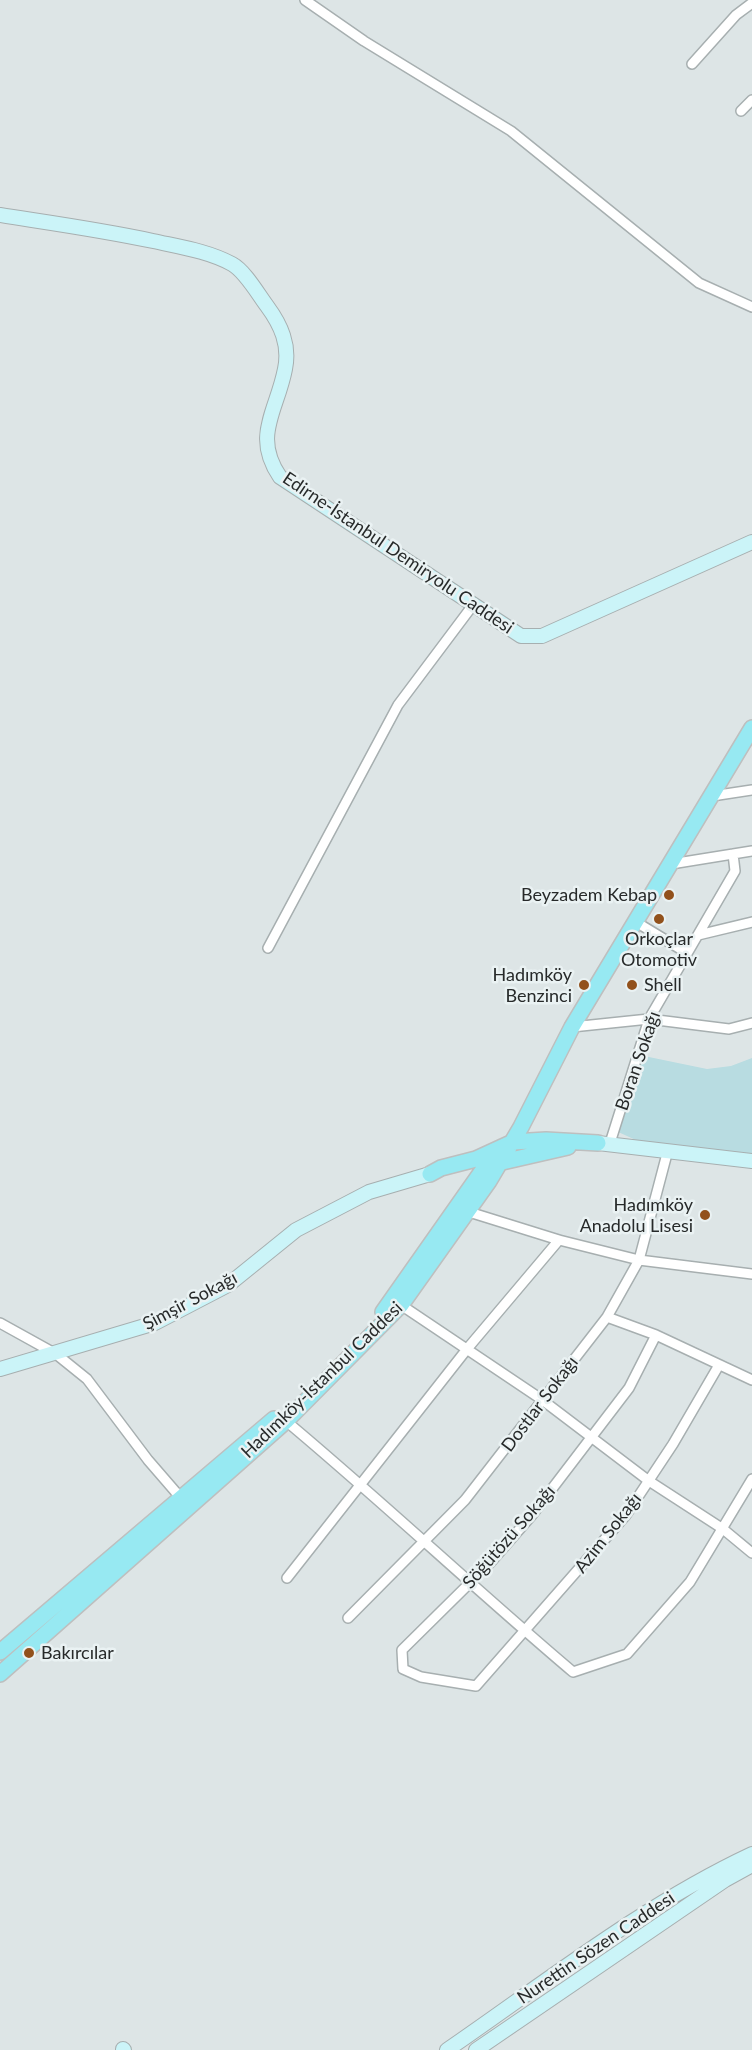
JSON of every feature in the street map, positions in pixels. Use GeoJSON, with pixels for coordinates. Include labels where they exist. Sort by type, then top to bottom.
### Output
{"type":"FeatureCollection","features":[{"type":"Feature","properties":{"kind":"main road","name":"Hadımköy-İstanbul Caddesi"},"geometry":{"type":"LineString","coordinates":[[0,1652],[274,1419],[385,1311],[486,1167],[513,1142],[572,1027],[712,796],[748,742],[752,728]]}},
{"type":"Feature","properties":{"kind":"main road","name":"Hadımköy-İstanbul Caddesi"},"geometry":{"type":"LineString","coordinates":[[0,1674],[113,1571],[286,1421],[401,1305],[469,1212],[542,1065],[572,1027]]}},
{"type":"Feature","properties":{"kind":"main road"},"geometry":{"type":"LineString","coordinates":[[513,1142],[546,1140],[604,1143]]}},
{"type":"Feature","properties":{"kind":"main road"},"geometry":{"type":"LineString","coordinates":[[430,1174],[441,1168],[476,1159],[604,1143]]}},
{"type":"Feature","properties":{"kind":"main road"},"geometry":{"type":"LineString","coordinates":[[430,1174],[486,1167]]}},
{"type":"Feature","properties":{"kind":"street"},"geometry":{"type":"LineString","coordinates":[[305,0],[511,131],[699,283],[752,308]]}},
{"type":"Feature","properties":{"kind":"street"},"geometry":{"type":"LineString","coordinates":[[321,0],[322,12]]}},
{"type":"Feature","properties":{"kind":"street"},"geometry":{"type":"LineString","coordinates":[[692,64],[736,15],[752,3]]}},
{"type":"Feature","properties":{"kind":"street"},"geometry":{"type":"LineString","coordinates":[[741,111],[752,100]]}},
{"type":"Feature","properties":{"kind":"street","name":"Edirne-İstanbul Demiryolu Caddesi"},"geometry":{"type":"LineString","coordinates":[[0,215],[111,232],[182,247],[234,265],[282,326],[288,358],[281,390],[267,426],[266,448],[271,464],[280,477],[363,529],[521,636],[542,636],[752,542]]}},
{"type":"Feature","properties":{"kind":"street"},"geometry":{"type":"LineString","coordinates":[[268,948],[398,705],[473,605]]}},
{"type":"Feature","properties":{"kind":"street"},"geometry":{"type":"LineString","coordinates":[[712,796],[752,790]]}},
{"type":"Feature","properties":{"kind":"street"},"geometry":{"type":"LineString","coordinates":[[671,864],[752,851]]}},
{"type":"Feature","properties":{"kind":"street","name":"Boran Sokağı"},"geometry":{"type":"LineString","coordinates":[[604,1143],[649,1019],[735,871],[733,854]]}},
{"type":"Feature","properties":{"kind":"street"},"geometry":{"type":"LineString","coordinates":[[636,922],[687,953]]}},
{"type":"Feature","properties":{"kind":"street"},"geometry":{"type":"LineString","coordinates":[[698,935],[751,924]]}},
{"type":"Feature","properties":{"kind":"street"},"geometry":{"type":"LineString","coordinates":[[572,1027],[649,1019],[729,1029],[752,1023]]}},
{"type":"Feature","properties":{"kind":"street"},"geometry":{"type":"LineString","coordinates":[[604,1143],[752,1161]]}},
{"type":"Feature","properties":{"kind":"street","name":"Dostlar Sokağı"},"geometry":{"type":"LineString","coordinates":[[348,1618],[484,1477],[541,1399],[608,1317],[639,1260],[668,1150]]}},
{"type":"Feature","properties":{"kind":"street","name":"Şimşir Sokağı"},"geometry":{"type":"LineString","coordinates":[[0,1369],[155,1323],[228,1285],[296,1230],[369,1192],[430,1174]]}},
{"type":"Feature","properties":{"kind":"street"},"geometry":{"type":"LineString","coordinates":[[469,1212],[559,1240],[639,1260],[752,1274]]}},
{"type":"Feature","properties":{"kind":"street"},"geometry":{"type":"LineString","coordinates":[[287,1578],[467,1349],[559,1240]]}},
{"type":"Feature","properties":{"kind":"street"},"geometry":{"type":"LineString","coordinates":[[401,1305],[541,1399],[649,1481],[723,1529],[752,1553]]}},
{"type":"Feature","properties":{"kind":"street"},"geometry":{"type":"LineString","coordinates":[[608,1317],[656,1335],[752,1380]]}},
{"type":"Feature","properties":{"kind":"street"},"geometry":{"type":"LineString","coordinates":[[0,1323],[56,1354],[87,1379],[148,1460],[180,1497]]}},
{"type":"Feature","properties":{"kind":"street","name":"Söğütözü Sokağı"},"geometry":{"type":"LineString","coordinates":[[476,1686],[421,1677],[403,1669],[402,1650],[471,1583],[532,1515],[629,1388],[656,1335]]}},
{"type":"Feature","properties":{"kind":"street","name":"Azim Sokağı"},"geometry":{"type":"LineString","coordinates":[[476,1686],[606,1539],[649,1481],[719,1365]]}},
{"type":"Feature","properties":{"kind":"street"},"geometry":{"type":"LineString","coordinates":[[286,1421],[362,1485],[423,1542],[573,1672],[627,1654],[690,1582],[752,1479]]}},
{"type":"Feature","properties":{"kind":"street","name":"Nurettin Sözen Caddesi"},"geometry":{"type":"LineString","coordinates":[[447,2050],[656,1906],[703,1877],[751,1858]]}},
{"type":"Feature","properties":{"kind":"street","name":"Nurettin Sözen Caddesi"},"geometry":{"type":"LineString","coordinates":[[476,2050],[725,1880],[751,1858]]}},
{"type":"Feature","properties":{"kind":"shaded area"},"geometry":{"type":"Polygon","coordinates":[[[644,1056],[707,1069],[731,1066],[752,1058],[752,1154],[638,1141],[616,1131],[644,1056]]]}},
{"type":"Feature","properties":{"kind":"place","name":"Beyzadem Kebap"},"geometry":{"type":"Point","coordinates":[669,895]}},
{"type":"Feature","properties":{"kind":"place","name":"Orkoçlar Otomotiv"},"geometry":{"type":"Point","coordinates":[659,919]}},
{"type":"Feature","properties":{"kind":"place","name":"Hadımköy Benzinci"},"geometry":{"type":"Point","coordinates":[584,985]}},
{"type":"Feature","properties":{"kind":"place","name":"Shell"},"geometry":{"type":"Point","coordinates":[632,985]}},
{"type":"Feature","properties":{"kind":"place","name":"Hadımköy Anadolu Lisesi"},"geometry":{"type":"Point","coordinates":[705,1215]}},
{"type":"Feature","properties":{"kind":"place","name":"Bakırcılar"},"geometry":{"type":"Point","coordinates":[29,1653]}}]}
